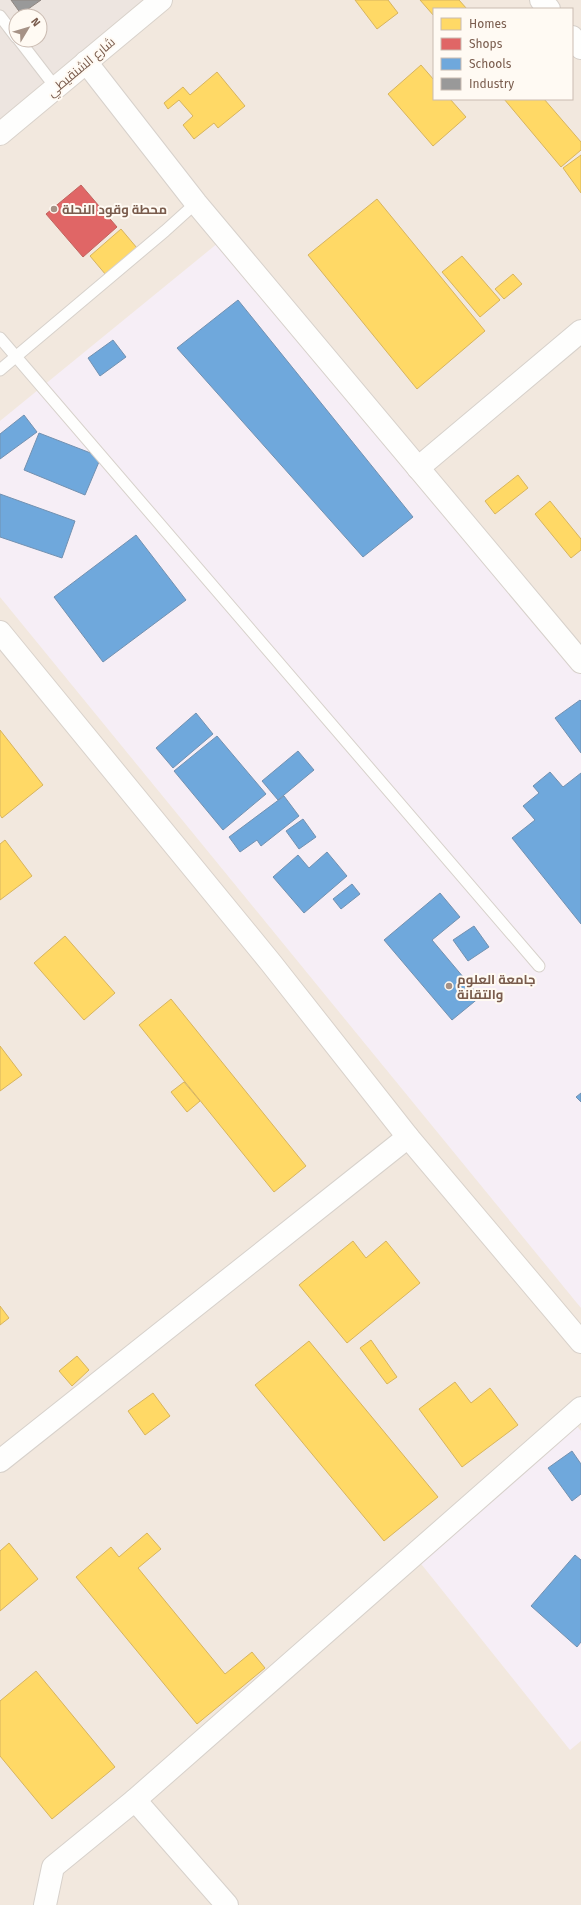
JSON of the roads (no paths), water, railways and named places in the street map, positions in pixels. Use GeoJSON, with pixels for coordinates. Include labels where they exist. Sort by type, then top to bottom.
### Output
{"type":"FeatureCollection","features":[{"type":"Feature","properties":{"kind":"street","name":"شارع الشنقيطي"},"geometry":{"type":"LineString","coordinates":[[0,134],[162,0]]}},
{"type":"Feature","properties":{"kind":"street"},"geometry":{"type":"LineString","coordinates":[[541,0],[547,8]]}},
{"type":"Feature","properties":{"kind":"street"},"geometry":{"type":"LineString","coordinates":[[573,39],[581,48]]}},
{"type":"Feature","properties":{"kind":"street"},"geometry":{"type":"LineString","coordinates":[[86,62],[196,203],[581,662]]}},
{"type":"Feature","properties":{"kind":"street"},"geometry":{"type":"LineString","coordinates":[[418,468],[581,331]]}},
{"type":"Feature","properties":{"kind":"street"},"geometry":{"type":"LineString","coordinates":[[0,632],[271,963],[408,1137],[581,1342]]}},
{"type":"Feature","properties":{"kind":"street"},"geometry":{"type":"LineString","coordinates":[[0,1461],[408,1137]]}},
{"type":"Feature","properties":{"kind":"street"},"geometry":{"type":"LineString","coordinates":[[45,1905],[53,1867],[135,1800],[581,1408]]}},
{"type":"Feature","properties":{"kind":"street"},"geometry":{"type":"LineString","coordinates":[[135,1800],[227,1905]]}},
{"type":"Feature","properties":{"kind":"lane"},"geometry":{"type":"LineString","coordinates":[[0,16],[8,26]]}},
{"type":"Feature","properties":{"kind":"lane"},"geometry":{"type":"LineString","coordinates":[[25,48],[56,88]]}},
{"type":"Feature","properties":{"kind":"lane"},"geometry":{"type":"LineString","coordinates":[[0,370],[196,203]]}},
{"type":"Feature","properties":{"kind":"lane"},"geometry":{"type":"LineString","coordinates":[[0,338],[539,966]]}},
{"type":"Feature","properties":{"kind":"place","name":"محطة وقود النحلة"},"geometry":{"type":"Point","coordinates":[54,209]}},
{"type":"Feature","properties":{"kind":"place","name":"جامعة العلوم والتقانة"},"geometry":{"type":"Point","coordinates":[449,986]}}]}
